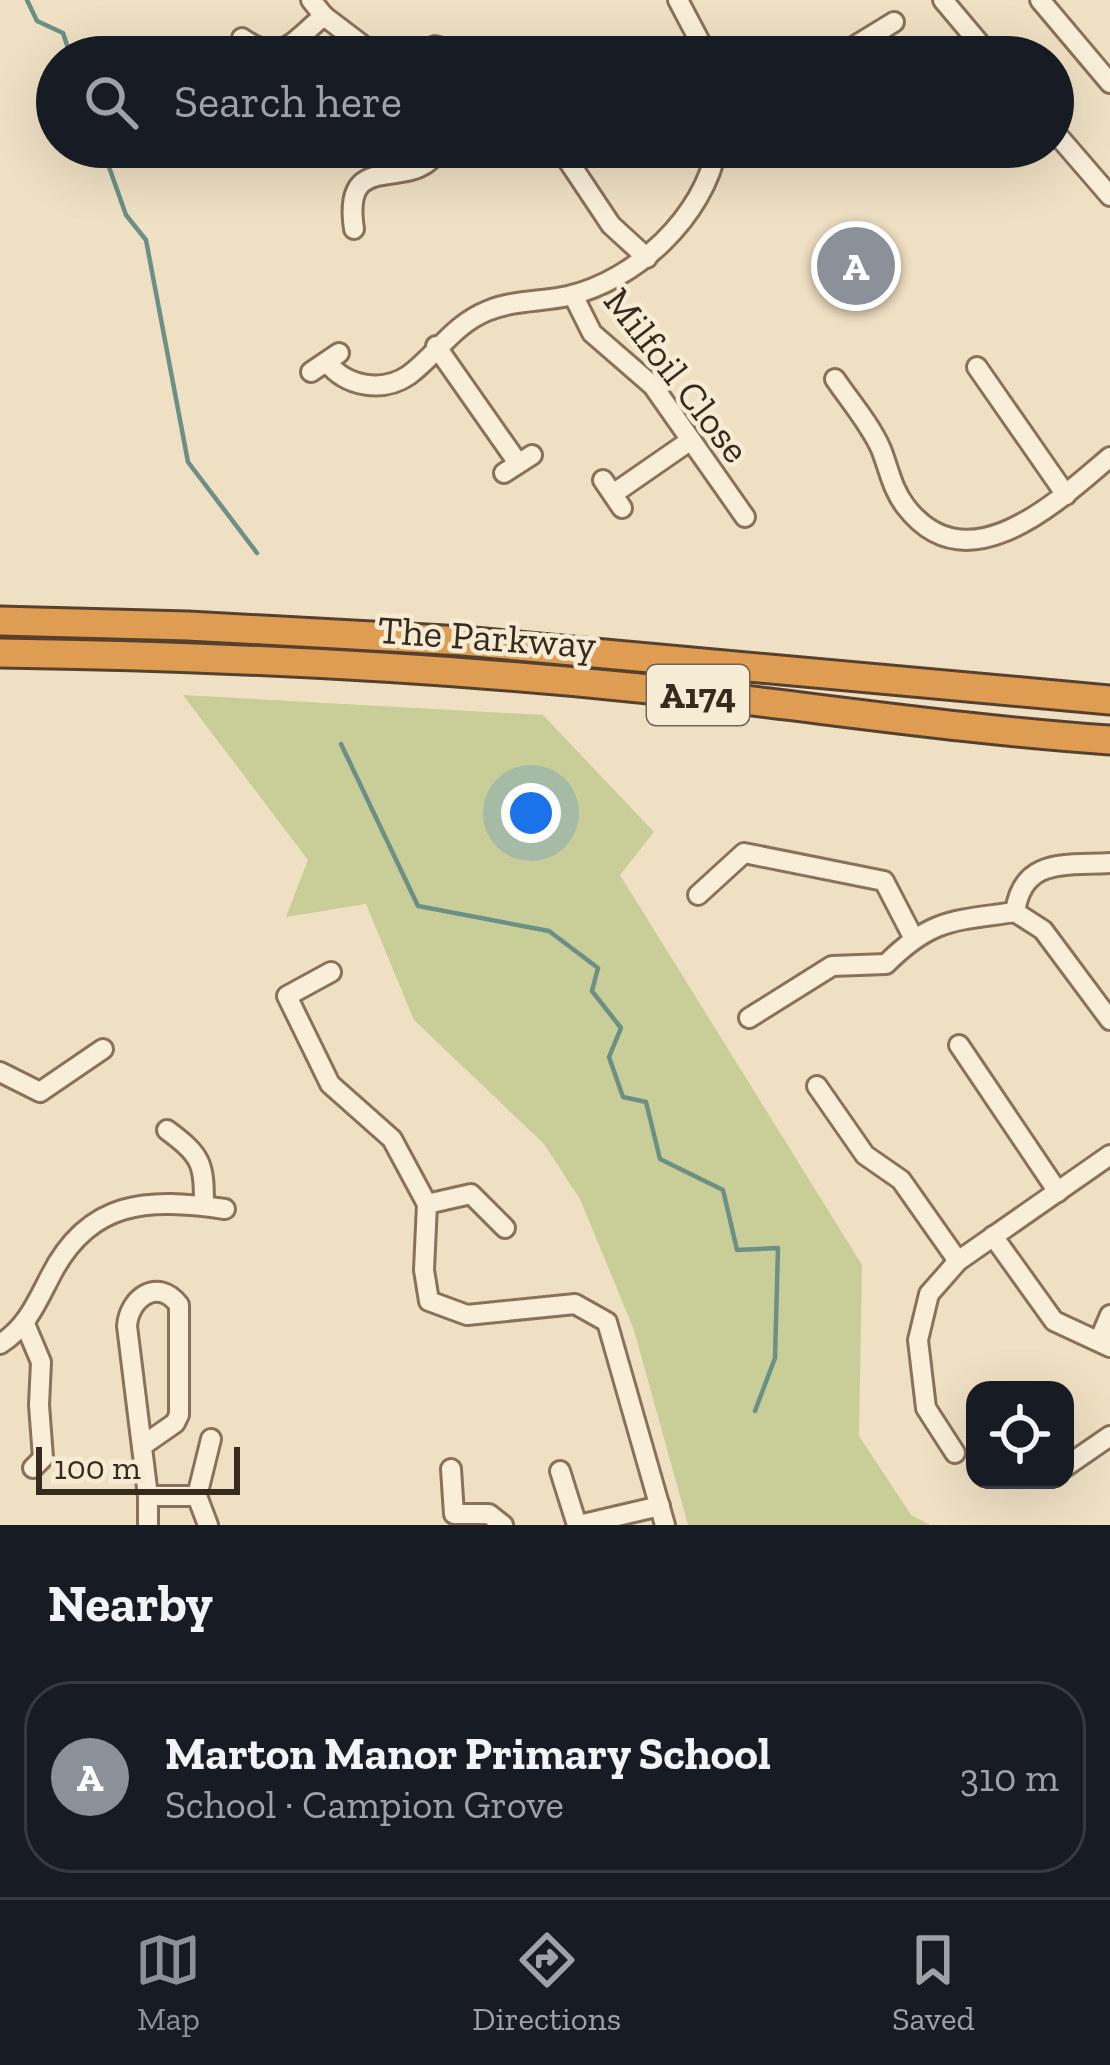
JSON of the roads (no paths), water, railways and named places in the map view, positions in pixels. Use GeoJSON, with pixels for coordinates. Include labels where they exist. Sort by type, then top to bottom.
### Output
{"type":"FeatureCollection","features":[{"type":"Feature","properties":{"kind":"highway","name":"The Parkway"},"geometry":{"type":"LineString","coordinates":[[0,621],[463,641],[1110,698]]}},
{"type":"Feature","properties":{"kind":"highway","name":"The Parkway"},"geometry":{"type":"LineString","coordinates":[[0,653],[284,661],[499,676],[1110,740]]}},
{"type":"Feature","properties":{"kind":"street"},"geometry":{"type":"LineString","coordinates":[[311,0],[350,36]]}},
{"type":"Feature","properties":{"kind":"street"},"geometry":{"type":"LineString","coordinates":[[678,0],[697,36]]}},
{"type":"Feature","properties":{"kind":"street"},"geometry":{"type":"LineString","coordinates":[[943,0],[973,36]]}},
{"type":"Feature","properties":{"kind":"street"},"geometry":{"type":"LineString","coordinates":[[1040,0],[1070,36]]}},
{"type":"Feature","properties":{"kind":"street"},"geometry":{"type":"LineString","coordinates":[[298,36],[324,16]]}},
{"type":"Feature","properties":{"kind":"street"},"geometry":{"type":"LineString","coordinates":[[858,36],[866,28],[894,22]]}},
{"type":"Feature","properties":{"kind":"street"},"geometry":{"type":"LineString","coordinates":[[1074,40],[1110,83]]}},
{"type":"Feature","properties":{"kind":"street"},"geometry":{"type":"LineString","coordinates":[[1074,154],[1110,196]]}},
{"type":"Feature","properties":{"kind":"street"},"geometry":{"type":"LineString","coordinates":[[354,229],[345,186],[422,168]]}},
{"type":"Feature","properties":{"kind":"street"},"geometry":{"type":"LineString","coordinates":[[573,168],[611,225],[647,257]]}},
{"type":"Feature","properties":{"kind":"street"},"geometry":{"type":"LineString","coordinates":[[326,362],[354,383],[380,385],[405,378],[460,325],[486,311],[573,295],[604,284],[647,257],[698,198],[711,168]]}},
{"type":"Feature","properties":{"kind":"street"},"geometry":{"type":"LineString","coordinates":[[572,204],[589,192]]}},
{"type":"Feature","properties":{"kind":"street","name":"Milfoil Close"},"geometry":{"type":"LineString","coordinates":[[573,295],[592,333],[653,386],[691,440],[722,501],[745,517]]}},
{"type":"Feature","properties":{"kind":"street"},"geometry":{"type":"LineString","coordinates":[[436,346],[518,464]]}},
{"type":"Feature","properties":{"kind":"street"},"geometry":{"type":"LineString","coordinates":[[977,367],[1066,495]]}},
{"type":"Feature","properties":{"kind":"street"},"geometry":{"type":"LineString","coordinates":[[835,380],[880,445],[894,489],[916,519],[955,538],[1000,536],[1066,495],[1110,457]]}},
{"type":"Feature","properties":{"kind":"street"},"geometry":{"type":"LineString","coordinates":[[613,494],[691,440]]}},
{"type":"Feature","properties":{"kind":"street"},"geometry":{"type":"LineString","coordinates":[[698,895],[744,853],[884,881],[914,937]]}},
{"type":"Feature","properties":{"kind":"street"},"geometry":{"type":"LineString","coordinates":[[1015,912],[1018,889],[1043,867],[1110,863]]}},
{"type":"Feature","properties":{"kind":"street"},"geometry":{"type":"LineString","coordinates":[[749,1018],[832,966],[886,964],[914,937],[938,924],[1015,912],[1043,931],[1110,1020]]}},
{"type":"Feature","properties":{"kind":"street"},"geometry":{"type":"LineString","coordinates":[[331,972],[287,996],[330,1084],[392,1139],[427,1204],[424,1270],[430,1301],[466,1315],[575,1304],[608,1322],[662,1515],[578,1525],[560,1471]]}},
{"type":"Feature","properties":{"kind":"street"},"geometry":{"type":"LineString","coordinates":[[959,1045],[1058,1192]]}},
{"type":"Feature","properties":{"kind":"street"},"geometry":{"type":"LineString","coordinates":[[0,1072],[40,1092],[103,1049]]}},
{"type":"Feature","properties":{"kind":"street"},"geometry":{"type":"LineString","coordinates":[[817,1086],[866,1155],[901,1180],[958,1261]]}},
{"type":"Feature","properties":{"kind":"street"},"geometry":{"type":"LineString","coordinates":[[167,1130],[204,1167],[204,1206]]}},
{"type":"Feature","properties":{"kind":"street"},"geometry":{"type":"LineString","coordinates":[[955,1454],[926,1408],[918,1340],[929,1294],[958,1261],[1110,1155]]}},
{"type":"Feature","properties":{"kind":"street"},"geometry":{"type":"LineString","coordinates":[[427,1204],[471,1194],[505,1228]]}},
{"type":"Feature","properties":{"kind":"street"},"geometry":{"type":"LineString","coordinates":[[0,1344],[26,1324],[63,1252],[97,1222],[140,1203],[226,1208]]}},
{"type":"Feature","properties":{"kind":"street"},"geometry":{"type":"LineString","coordinates":[[994,1235],[1054,1321],[1105,1344],[1110,1315]]}},
{"type":"Feature","properties":{"kind":"street"},"geometry":{"type":"LineString","coordinates":[[142,1446],[179,1415],[178,1305],[172,1295],[155,1291],[138,1297],[129,1310],[148,1525]]}},
{"type":"Feature","properties":{"kind":"street"},"geometry":{"type":"LineString","coordinates":[[26,1324],[41,1362],[44,1458],[33,1468]]}},
{"type":"Feature","properties":{"kind":"street"},"geometry":{"type":"LineString","coordinates":[[1074,1461],[1110,1436]]}},
{"type":"Feature","properties":{"kind":"street"},"geometry":{"type":"LineString","coordinates":[[208,1525],[197,1496],[211,1439]]}},
{"type":"Feature","properties":{"kind":"street"},"geometry":{"type":"LineString","coordinates":[[452,1468],[454,1514],[488,1514],[503,1525]]}},
{"type":"Feature","properties":{"kind":"street"},"geometry":{"type":"LineString","coordinates":[[148,1496],[197,1496]]}},
{"type":"Feature","properties":{"kind":"waterway"},"geometry":{"type":"LineString","coordinates":[[27,0],[37,21],[64,36]]}},
{"type":"Feature","properties":{"kind":"waterway"},"geometry":{"type":"LineString","coordinates":[[109,168],[126,215],[146,240],[188,462],[257,553]]}},
{"type":"Feature","properties":{"kind":"waterway"},"geometry":{"type":"LineString","coordinates":[[341,744],[418,906],[549,931],[598,968],[592,991],[621,1028],[609,1057],[623,1097],[646,1102],[660,1159],[723,1190],[737,1250],[778,1248],[775,1358],[755,1411]]}},
{"type":"Feature","properties":{"kind":"place","name":"Marton Manor Primary School"},"geometry":{"type":"Point","coordinates":[856,266]}}]}
